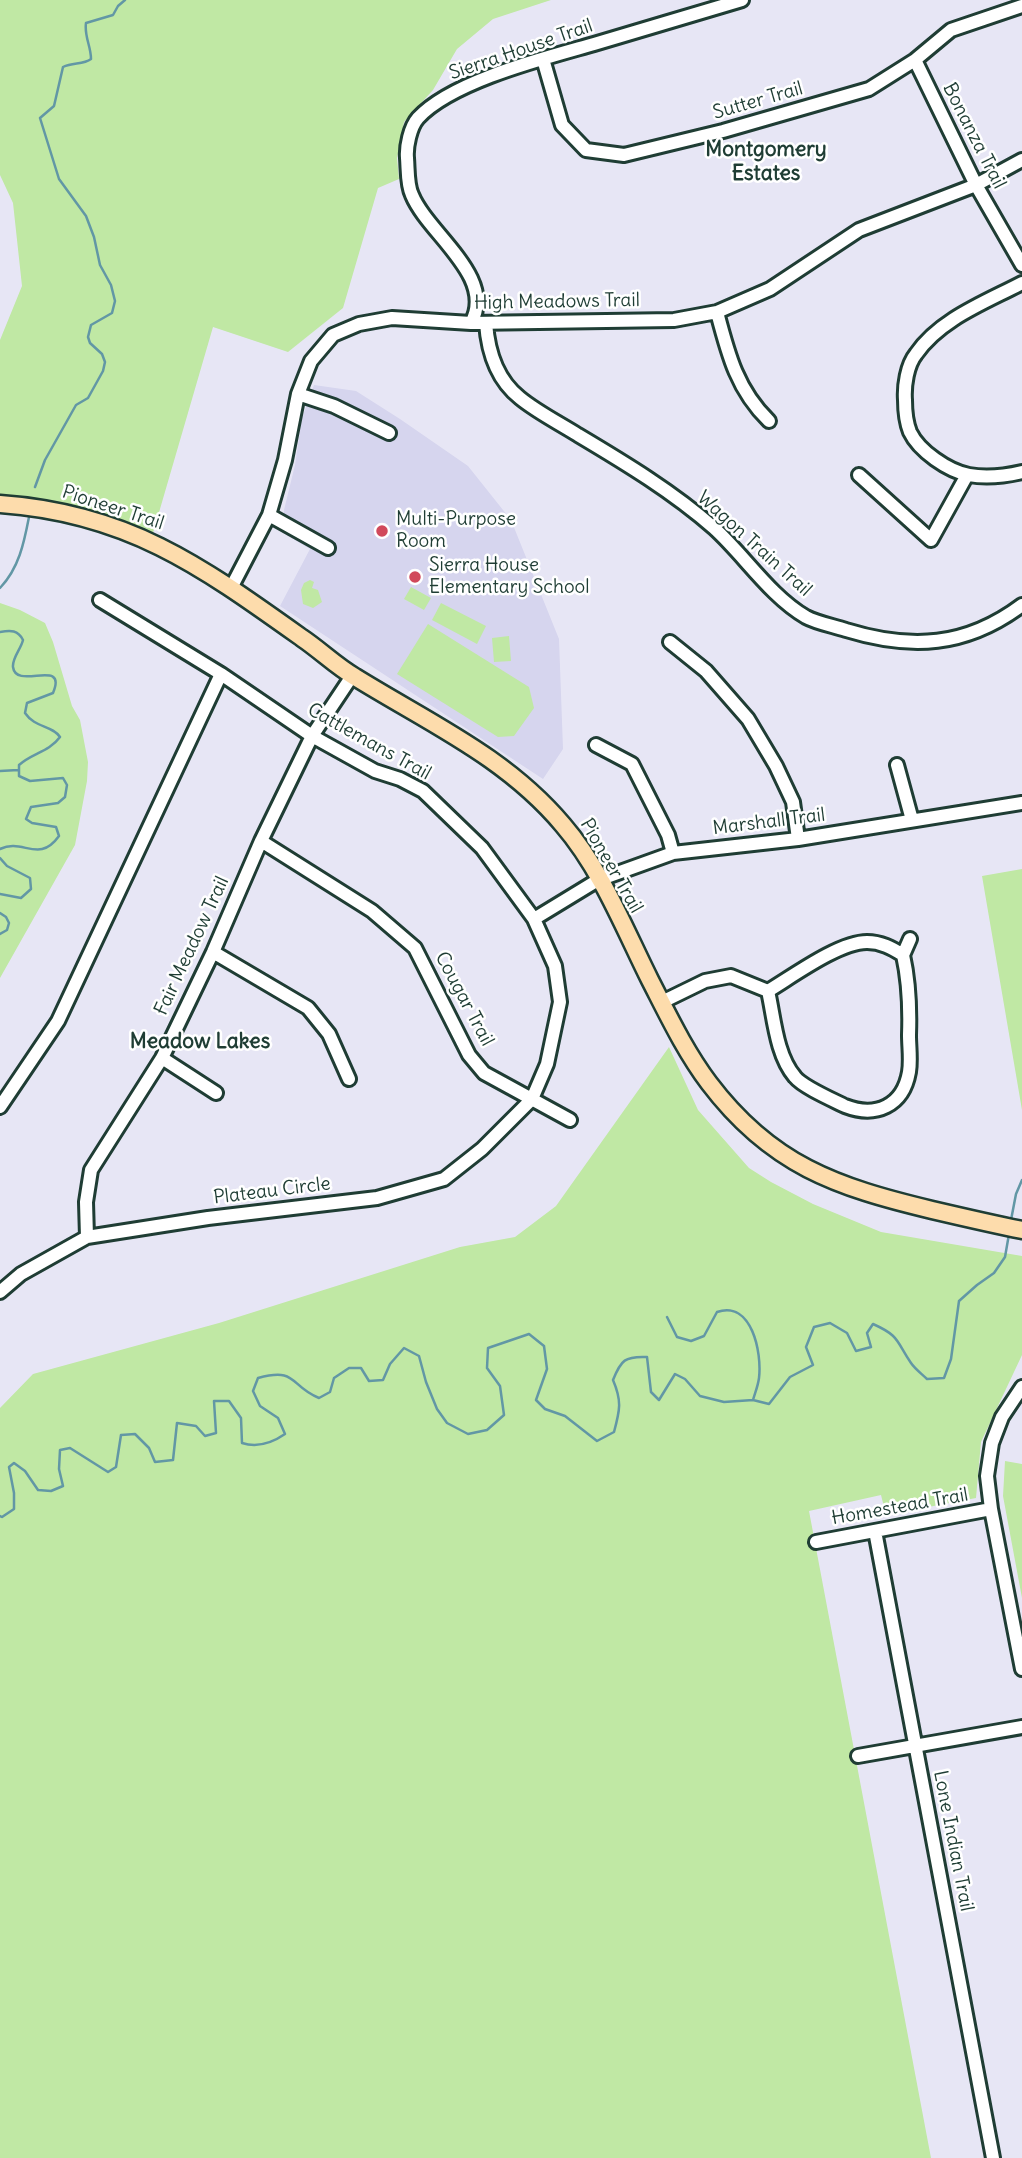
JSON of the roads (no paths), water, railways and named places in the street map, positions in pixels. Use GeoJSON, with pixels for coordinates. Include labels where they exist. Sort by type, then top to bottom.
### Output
{"type":"FeatureCollection","features":[{"type":"Feature","properties":{"kind":"main road","name":"Pioneer Trail"},"geometry":{"type":"LineString","coordinates":[[0,504],[72,514],[129,531],[190,561],[232,588],[352,676],[442,727],[515,776],[565,827],[598,880],[684,1044],[709,1084],[744,1122],[790,1160],[834,1182],[863,1192],[1022,1230]]}},
{"type":"Feature","properties":{"kind":"street","name":"Sierra House Trail"},"geometry":{"type":"LineString","coordinates":[[471,323],[476,314],[476,296],[465,264],[434,231],[411,194],[406,149],[416,119],[456,90],[543,59],[742,0]]}},
{"type":"Feature","properties":{"kind":"street","name":"Sutter Trail"},"geometry":{"type":"LineString","coordinates":[[543,59],[562,125],[586,150],[624,155],[723,131],[869,89],[915,60],[950,30],[1022,6]]}},
{"type":"Feature","properties":{"kind":"street","name":"Bonanza Trail"},"geometry":{"type":"LineString","coordinates":[[915,60],[976,185],[1022,265]]}},
{"type":"Feature","properties":{"kind":"street","name":"High Meadows Trail"},"geometry":{"type":"LineString","coordinates":[[232,588],[269,515],[285,460],[298,394],[312,361],[332,335],[359,324],[392,318],[471,323],[674,320],[717,312],[770,289],[859,230],[976,185],[1022,160]]}},
{"type":"Feature","properties":{"kind":"street"},"geometry":{"type":"LineString","coordinates":[[1022,283],[943,327],[915,355],[907,376],[905,396],[910,432],[923,450],[941,463],[967,475],[1006,475],[1022,472]]}},
{"type":"Feature","properties":{"kind":"street"},"geometry":{"type":"LineString","coordinates":[[717,312],[729,359],[755,407],[769,421]]}},
{"type":"Feature","properties":{"kind":"street","name":"Wagon Train Trail"},"geometry":{"type":"LineString","coordinates":[[486,323],[492,363],[519,397],[643,475],[714,529],[770,587],[807,617],[861,634],[897,642],[924,643],[953,639],[999,622],[1022,605]]}},
{"type":"Feature","properties":{"kind":"street"},"geometry":{"type":"LineString","coordinates":[[298,394],[334,406],[389,433]]}},
{"type":"Feature","properties":{"kind":"street"},"geometry":{"type":"LineString","coordinates":[[859,475],[931,540],[967,475]]}},
{"type":"Feature","properties":{"kind":"street"},"geometry":{"type":"LineString","coordinates":[[269,515],[328,548]]}},
{"type":"Feature","properties":{"kind":"street","name":"Cattlemans Trail"},"geometry":{"type":"LineString","coordinates":[[100,600],[221,674],[312,736],[375,771],[400,779],[423,791],[482,848],[534,919],[555,966],[559,1002],[547,1064],[532,1099]]}},
{"type":"Feature","properties":{"kind":"street"},"geometry":{"type":"LineString","coordinates":[[670,642],[706,671],[748,719],[776,766],[793,802],[798,839]]}},
{"type":"Feature","properties":{"kind":"street"},"geometry":{"type":"LineString","coordinates":[[0,1107],[58,1021],[221,674]]}},
{"type":"Feature","properties":{"kind":"street","name":"Fair Meadow Trail"},"geometry":{"type":"LineString","coordinates":[[87,1237],[86,1202],[91,1170],[162,1058],[312,736],[352,676]]}},
{"type":"Feature","properties":{"kind":"street"},"geometry":{"type":"LineString","coordinates":[[596,745],[632,764],[668,835],[674,853]]}},
{"type":"Feature","properties":{"kind":"street"},"geometry":{"type":"LineString","coordinates":[[897,765],[912,820]]}},
{"type":"Feature","properties":{"kind":"street","name":"Marshall Trail"},"geometry":{"type":"LineString","coordinates":[[534,919],[598,880],[674,853],[798,839],[1022,803]]}},
{"type":"Feature","properties":{"kind":"street","name":"Cougar Trail"},"geometry":{"type":"LineString","coordinates":[[261,841],[372,911],[415,948],[469,1055],[484,1073],[570,1119]]}},
{"type":"Feature","properties":{"kind":"street"},"geometry":{"type":"LineString","coordinates":[[768,991],[782,1055],[795,1078],[836,1102],[858,1110],[874,1111],[889,1105],[902,1091],[909,1072],[909,979],[903,955],[910,939]]}},
{"type":"Feature","properties":{"kind":"street"},"geometry":{"type":"LineString","coordinates":[[768,991],[845,946],[867,942],[888,946],[903,955]]}},
{"type":"Feature","properties":{"kind":"street"},"geometry":{"type":"LineString","coordinates":[[213,952],[307,1009],[329,1034],[349,1079]]}},
{"type":"Feature","properties":{"kind":"street"},"geometry":{"type":"LineString","coordinates":[[662,1002],[705,981],[731,976],[768,991]]}},
{"type":"Feature","properties":{"kind":"street"},"geometry":{"type":"LineString","coordinates":[[162,1058],[216,1093]]}},
{"type":"Feature","properties":{"kind":"street","name":"Plateau Circle"},"geometry":{"type":"LineString","coordinates":[[0,1292],[21,1275],[87,1237],[208,1218],[377,1198],[444,1179],[482,1149],[532,1099]]}},
{"type":"Feature","properties":{"kind":"street"},"geometry":{"type":"LineString","coordinates":[[1022,1387],[1002,1417],[992,1443],[988,1476],[991,1509],[1022,1668]]}},
{"type":"Feature","properties":{"kind":"street","name":"Homestead Trail"},"geometry":{"type":"LineString","coordinates":[[816,1542],[991,1509]]}},
{"type":"Feature","properties":{"kind":"street","name":"Lone Indian Trail"},"geometry":{"type":"LineString","coordinates":[[875,1531],[993,2158]]}},
{"type":"Feature","properties":{"kind":"street"},"geometry":{"type":"LineString","coordinates":[[858,1756],[1022,1727]]}},
{"type":"Feature","properties":{"kind":"waterway"},"geometry":{"type":"LineString","coordinates":[[35,487],[45,460],[76,405],[88,398],[103,371],[105,362],[102,354],[90,343],[88,337],[91,325],[112,313],[115,301],[111,285],[100,265],[86,216],[59,179],[40,118],[54,106],[63,67],[91,59],[86,23],[113,15],[125,0]]}},
{"type":"Feature","properties":{"kind":"waterway"},"geometry":{"type":"LineString","coordinates":[[0,588],[16,564],[29,517]]}},
{"type":"Feature","properties":{"kind":"waterway"},"geometry":{"type":"LineString","coordinates":[[0,632],[14,632],[23,640],[13,664],[16,674],[48,675],[54,677],[56,683],[53,693],[27,703],[25,713],[60,737],[51,746],[19,765],[19,776],[30,781],[63,778],[67,785],[65,797],[58,803],[31,807],[26,819],[32,823],[56,827],[59,836],[52,844],[38,850],[16,846],[0,849]]}},
{"type":"Feature","properties":{"kind":"waterway"},"geometry":{"type":"LineString","coordinates":[[0,771],[18,770]]}},
{"type":"Feature","properties":{"kind":"waterway"},"geometry":{"type":"LineString","coordinates":[[0,858],[7,866],[30,878],[31,889],[21,898],[0,894]]}},
{"type":"Feature","properties":{"kind":"waterway"},"geometry":{"type":"LineString","coordinates":[[0,913],[9,923],[7,930],[0,934]]}},
{"type":"Feature","properties":{"kind":"waterway"},"geometry":{"type":"LineString","coordinates":[[1011,1220],[1022,1180]]}},
{"type":"Feature","properties":{"kind":"waterway"},"geometry":{"type":"LineString","coordinates":[[0,1516],[14,1509],[9,1467],[14,1463],[25,1471],[38,1490],[51,1491],[63,1486],[59,1469],[60,1450],[70,1448],[108,1472],[116,1467],[121,1435],[135,1434],[149,1448],[155,1462],[173,1460],[177,1423],[196,1426],[205,1436],[216,1433],[214,1401],[229,1401],[241,1418],[242,1443],[265,1444],[285,1434],[278,1418],[260,1406],[253,1391],[258,1378],[287,1376],[319,1398],[330,1392],[334,1378],[349,1368],[361,1368],[369,1381],[383,1380],[390,1364],[404,1348],[419,1356],[437,1409],[447,1423],[468,1434],[487,1430],[504,1415],[500,1386],[487,1368],[488,1348],[529,1334],[544,1346],[547,1369],[536,1400],[545,1409],[565,1416],[597,1441],[614,1432],[619,1406],[613,1380],[621,1364],[634,1357],[647,1357],[651,1392],[659,1400],[675,1374],[685,1379],[700,1396],[724,1402],[753,1400],[769,1404],[790,1377],[813,1365],[806,1347],[814,1327],[830,1323],[847,1333],[856,1351],[871,1347],[867,1333],[873,1324],[893,1336],[913,1365],[927,1379],[944,1378],[951,1359],[959,1301],[994,1273],[1005,1257],[1009,1234]]}},
{"type":"Feature","properties":{"kind":"waterway"},"geometry":{"type":"LineString","coordinates":[[667,1317],[677,1337],[691,1341],[704,1336],[717,1312],[729,1310],[739,1314],[752,1331],[759,1355],[759,1378],[753,1400]]}},
{"type":"Feature","properties":{"kind":"place","name":"Multi-Purpose Room"},"geometry":{"type":"Point","coordinates":[382,531]}},
{"type":"Feature","properties":{"kind":"place","name":"Sierra House Elementary School"},"geometry":{"type":"Point","coordinates":[415,577]}},
{"type":"Feature","properties":{"kind":"district","name":"Montgomery Estates"},"geometry":{"type":"Point","coordinates":[766,162]}},
{"type":"Feature","properties":{"kind":"district","name":"Meadow Lakes"},"geometry":{"type":"Point","coordinates":[200,1042]}}]}
